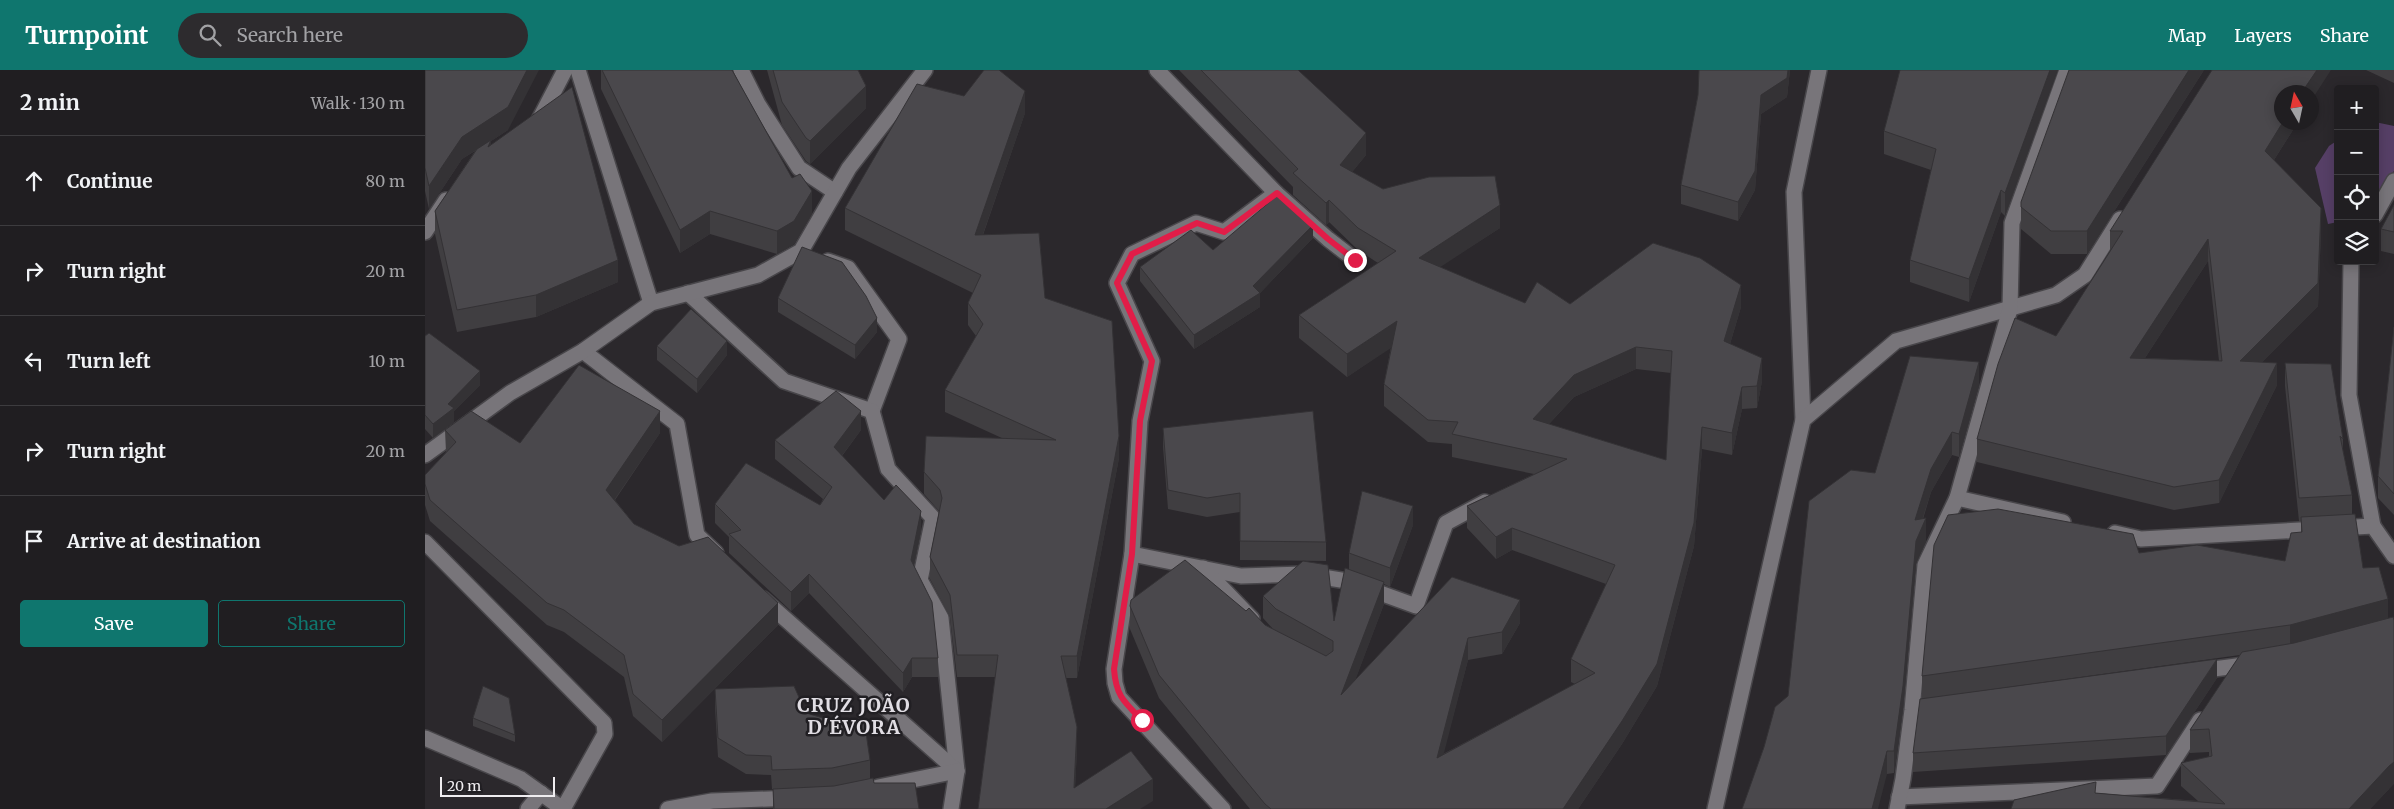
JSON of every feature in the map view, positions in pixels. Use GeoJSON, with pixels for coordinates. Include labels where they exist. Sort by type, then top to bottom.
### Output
{"type":"FeatureCollection","features":[{"type":"Feature","properties":{"kind":"street"},"geometry":{"type":"LineString","coordinates":[[523,131],[538,122],[565,70]]}},
{"type":"Feature","properties":{"kind":"street"},"geometry":{"type":"LineString","coordinates":[[578,70],[651,303]]}},
{"type":"Feature","properties":{"kind":"street"},"geometry":{"type":"LineString","coordinates":[[741,70],[758,104],[799,168],[835,192]]}},
{"type":"Feature","properties":{"kind":"street"},"geometry":{"type":"LineString","coordinates":[[425,455],[510,393],[583,351],[651,303],[758,275],[801,251],[849,168],[925,70]]}},
{"type":"Feature","properties":{"kind":"street"},"geometry":{"type":"LineString","coordinates":[[1157,70],[1277,193],[1328,239],[1355,260]]}},
{"type":"Feature","properties":{"kind":"street"},"geometry":{"type":"LineString","coordinates":[[1715,809],[1803,420],[1794,192],[1819,70]]}},
{"type":"Feature","properties":{"kind":"street"},"geometry":{"type":"LineString","coordinates":[[2067,70],[2012,223],[2010,308],[1957,498],[1925,565],[1912,710],[1898,803],[2157,786],[2209,706]]}},
{"type":"Feature","properties":{"kind":"street"},"geometry":{"type":"LineString","coordinates":[[2379,209],[2394,181]]}},
{"type":"Feature","properties":{"kind":"street"},"geometry":{"type":"LineString","coordinates":[[425,232],[455,188]]}},
{"type":"Feature","properties":{"kind":"street"},"geometry":{"type":"LineString","coordinates":[[1223,809],[1119,697],[1115,683],[1114,669],[1132,554],[1140,421],[1152,361],[1117,283],[1132,254],[1197,223],[1224,232],[1277,193]]}},
{"type":"Feature","properties":{"kind":"street"},"geometry":{"type":"LineString","coordinates":[[1803,420],[1896,341],[2056,295],[2085,275],[2127,209]]}},
{"type":"Feature","properties":{"kind":"street"},"geometry":{"type":"LineString","coordinates":[[801,251],[848,268],[899,339],[872,411],[888,469],[933,518],[920,580],[941,618],[957,771],[951,809]]}},
{"type":"Feature","properties":{"kind":"street"},"geometry":{"type":"LineString","coordinates":[[2351,265],[2349,395],[2373,526],[2394,556]]}},
{"type":"Feature","properties":{"kind":"street"},"geometry":{"type":"LineString","coordinates":[[688,293],[784,381],[872,411]]}},
{"type":"Feature","properties":{"kind":"street"},"geometry":{"type":"LineString","coordinates":[[583,351],[677,424],[697,535],[729,566]]}},
{"type":"Feature","properties":{"kind":"street"},"geometry":{"type":"LineString","coordinates":[[1132,554],[1241,576],[1304,574],[1347,581],[1416,606],[1446,523],[1497,495]]}},
{"type":"Feature","properties":{"kind":"street"},"geometry":{"type":"LineString","coordinates":[[1957,498],[2074,524]]}},
{"type":"Feature","properties":{"kind":"street"},"geometry":{"type":"LineString","coordinates":[[2103,530],[2141,539],[2373,526]]}},
{"type":"Feature","properties":{"kind":"street"},"geometry":{"type":"LineString","coordinates":[[425,542],[605,724],[605,734],[563,809],[521,779],[425,738]]}},
{"type":"Feature","properties":{"kind":"street"},"geometry":{"type":"LineString","coordinates":[[1203,568],[1264,632]]}},
{"type":"Feature","properties":{"kind":"street"},"geometry":{"type":"LineString","coordinates":[[755,592],[957,771]]}},
{"type":"Feature","properties":{"kind":"street"},"geometry":{"type":"LineString","coordinates":[[2187,673],[2264,662]]}},
{"type":"Feature","properties":{"kind":"street"},"geometry":{"type":"LineString","coordinates":[[2225,682],[2236,666]]}},
{"type":"Feature","properties":{"kind":"street"},"geometry":{"type":"LineString","coordinates":[[1912,710],[1931,707]]}},
{"type":"Feature","properties":{"kind":"street"},"geometry":{"type":"LineString","coordinates":[[861,790],[957,771]]}},
{"type":"Feature","properties":{"kind":"street"},"geometry":{"type":"LineString","coordinates":[[527,809],[541,793]]}},
{"type":"Feature","properties":{"kind":"street"},"geometry":{"type":"LineString","coordinates":[[668,809],[712,801],[805,797]]}},
{"type":"Feature","properties":{"kind":"shaded area"},"geometry":{"type":"Polygon","coordinates":[[[2379,123],[2394,126],[2394,171],[2379,190],[2379,123]]]}},
{"type":"Feature","properties":{"kind":"shaded area"},"geometry":{"type":"Polygon","coordinates":[[[2334,143],[2334,223],[2328,224],[2315,168],[2329,146],[2334,143]]]}},
{"type":"Feature","properties":{"kind":"building"},"geometry":{"type":"Polygon","coordinates":[[[425,70],[527,70],[508,107],[462,137],[429,186],[425,168],[425,70]]]}},
{"type":"Feature","properties":{"kind":"building"},"geometry":{"type":"Polygon","coordinates":[[[602,70],[732,70],[792,178],[800,174],[812,191],[794,221],[777,231],[710,211],[680,230],[602,70]]]}},
{"type":"Feature","properties":{"kind":"building"},"geometry":{"type":"Polygon","coordinates":[[[773,70],[858,70],[866,86],[810,141],[782,102],[773,70]]]}},
{"type":"Feature","properties":{"kind":"building"},"geometry":{"type":"Polygon","coordinates":[[[984,70],[999,70],[1025,91],[975,235],[1039,233],[1045,298],[1112,321],[1119,436],[1077,656],[1061,656],[1077,727],[1074,788],[1131,751],[1153,779],[1106,809],[978,809],[998,655],[957,655],[950,595],[930,557],[942,498],[940,490],[924,472],[926,436],[1056,440],[945,390],[983,324],[968,303],[981,275],[845,208],[917,84],[964,96],[984,70]]]}},
{"type":"Feature","properties":{"kind":"building"},"geometry":{"type":"Polygon","coordinates":[[[1201,70],[1298,70],[1366,133],[1340,165],[1383,189],[1429,177],[1495,176],[1500,205],[1419,258],[1525,303],[1537,282],[1570,304],[1653,243],[1700,258],[1741,285],[1724,341],[1762,358],[1757,386],[1742,387],[1732,433],[1702,427],[1694,523],[1657,664],[1622,721],[1563,809],[1271,809],[1159,675],[1130,606],[1131,600],[1185,560],[1246,611],[1249,608],[1265,625],[1326,656],[1333,651],[1333,641],[1276,609],[1263,596],[1303,561],[1328,565],[1334,621],[1345,568],[1384,582],[1341,695],[1452,577],[1520,600],[1502,632],[1468,638],[1437,758],[1595,673],[1571,659],[1615,565],[1512,528],[1496,537],[1467,506],[1567,459],[1452,434],[1458,422],[1428,420],[1384,384],[1397,321],[1347,354],[1299,315],[1396,251],[1358,228],[1329,200],[1326,203],[1293,173],[1298,169],[1201,70]],[[1636,347],[1574,375],[1533,419],[1666,460],[1672,351],[1636,347]]]}},
{"type":"Feature","properties":{"kind":"building"},"geometry":{"type":"Polygon","coordinates":[[[1699,70],[1788,70],[1787,78],[1761,95],[1755,171],[1738,202],[1681,185],[1698,95],[1699,70]]]}},
{"type":"Feature","properties":{"kind":"building"},"geometry":{"type":"Polygon","coordinates":[[[1900,70],[2050,70],[2005,193],[2001,190],[1969,279],[1910,260],[1936,149],[1884,131],[1900,70]]]}},
{"type":"Feature","properties":{"kind":"building"},"geometry":{"type":"Polygon","coordinates":[[[2069,70],[2189,70],[2087,231],[2051,231],[2021,207],[2021,202],[2069,70]]]}},
{"type":"Feature","properties":{"kind":"building"},"geometry":{"type":"Polygon","coordinates":[[[2212,70],[2317,70],[2307,85],[2274,85],[2274,130],[2278,130],[2265,151],[2321,208],[2318,283],[2240,361],[2277,363],[2219,480],[2174,487],[1977,439],[1998,364],[2015,318],[2056,336],[2123,231],[2110,231],[2212,70]],[[2208,239],[2130,358],[2222,361],[2208,239]]]}},
{"type":"Feature","properties":{"kind":"building"},"geometry":{"type":"Polygon","coordinates":[[[572,87],[618,260],[536,295],[457,310],[435,211],[477,149],[491,140],[488,147],[572,87]]]}},
{"type":"Feature","properties":{"kind":"building"},"geometry":{"type":"Polygon","coordinates":[[[1279,194],[1313,225],[1253,286],[1260,293],[1194,335],[1140,267],[1191,230],[1213,250],[1279,194]]]}},
{"type":"Feature","properties":{"kind":"building"},"geometry":{"type":"Polygon","coordinates":[[[2394,205],[2394,232],[2381,229],[2394,205]]]}},
{"type":"Feature","properties":{"kind":"building"},"geometry":{"type":"Polygon","coordinates":[[[802,247],[842,262],[866,296],[877,318],[855,345],[778,298],[802,247]]]}},
{"type":"Feature","properties":{"kind":"building"},"geometry":{"type":"Polygon","coordinates":[[[691,309],[727,341],[697,379],[657,346],[691,309]]]}},
{"type":"Feature","properties":{"kind":"building"},"geometry":{"type":"Polygon","coordinates":[[[2394,327],[2394,494],[2378,476],[2394,327]]]}},
{"type":"Feature","properties":{"kind":"building"},"geometry":{"type":"Polygon","coordinates":[[[429,333],[480,371],[448,404],[454,408],[433,424],[425,415],[425,336],[429,333]]]}},
{"type":"Feature","properties":{"kind":"building"},"geometry":{"type":"Polygon","coordinates":[[[1910,356],[1979,362],[1959,434],[1952,432],[1931,469],[1915,520],[1926,518],[1916,541],[1903,686],[1894,751],[1887,751],[1872,809],[1742,809],[1764,747],[1775,707],[1788,696],[1809,501],[1851,470],[1875,473],[1910,356]]]}},
{"type":"Feature","properties":{"kind":"building"},"geometry":{"type":"Polygon","coordinates":[[[2285,363],[2331,364],[2343,439],[2340,436],[2352,495],[2299,498],[2285,363]]]}},
{"type":"Feature","properties":{"kind":"building"},"geometry":{"type":"Polygon","coordinates":[[[579,365],[660,411],[606,490],[634,524],[679,546],[708,537],[778,603],[662,720],[633,694],[624,655],[564,610],[547,603],[430,500],[425,484],[425,475],[456,442],[445,430],[471,411],[520,443],[579,365]]]}},
{"type":"Feature","properties":{"kind":"building"},"geometry":{"type":"Polygon","coordinates":[[[836,391],[861,411],[834,447],[884,500],[896,485],[921,511],[911,560],[932,602],[938,658],[912,658],[903,673],[809,574],[791,592],[729,534],[741,530],[715,504],[746,463],[820,505],[832,487],[775,440],[836,391]]]}},
{"type":"Feature","properties":{"kind":"building"},"geometry":{"type":"Polygon","coordinates":[[[1313,411],[1326,542],[1240,541],[1240,493],[1207,498],[1168,490],[1163,428],[1313,411]]]}},
{"type":"Feature","properties":{"kind":"building"},"geometry":{"type":"Polygon","coordinates":[[[1362,491],[1413,506],[1390,568],[1349,553],[1362,491]]]}},
{"type":"Feature","properties":{"kind":"building"},"geometry":{"type":"Polygon","coordinates":[[[1998,509],[2133,534],[2139,553],[2197,545],[2285,561],[2291,533],[2302,532],[2301,517],[2355,514],[2363,568],[2379,567],[2388,599],[2290,625],[1922,676],[1934,545],[1948,515],[1998,509]]]}},
{"type":"Feature","properties":{"kind":"building"},"geometry":{"type":"Polygon","coordinates":[[[2393,617],[2394,762],[2349,809],[2011,809],[2014,800],[2096,782],[2095,793],[2225,804],[2181,763],[2212,756],[2209,729],[2190,730],[2242,652],[2294,643],[2393,617]]]}},
{"type":"Feature","properties":{"kind":"building"},"geometry":{"type":"Polygon","coordinates":[[[2217,659],[2166,736],[1913,753],[1920,699],[2217,659]]]}},
{"type":"Feature","properties":{"kind":"building"},"geometry":{"type":"Polygon","coordinates":[[[483,686],[509,698],[515,735],[473,718],[483,686]]]}},
{"type":"Feature","properties":{"kind":"building"},"geometry":{"type":"Polygon","coordinates":[[[794,686],[806,713],[823,718],[864,719],[870,760],[832,768],[772,770],[771,756],[746,755],[718,738],[715,689],[794,686]]]}},
{"type":"Feature","properties":{"kind":"building"},"geometry":{"type":"Polygon","coordinates":[[[873,778],[874,783],[915,783],[919,809],[774,809],[773,789],[834,786],[873,778]]]}},
{"type":"Feature","properties":{"kind":"district","name":"CRUZ JOÃO D'ÉVORA"},"geometry":{"type":"Point","coordinates":[854,716]}},
{"type":"Feature","properties":{"kind":"route"},"geometry":{"type":"LineString","coordinates":[[1142,720],[1119,697],[1114,669],[1132,554],[1140,421],[1152,361],[1117,283],[1132,254],[1197,223],[1224,232],[1277,193],[1328,239],[1355,260]]}}]}
